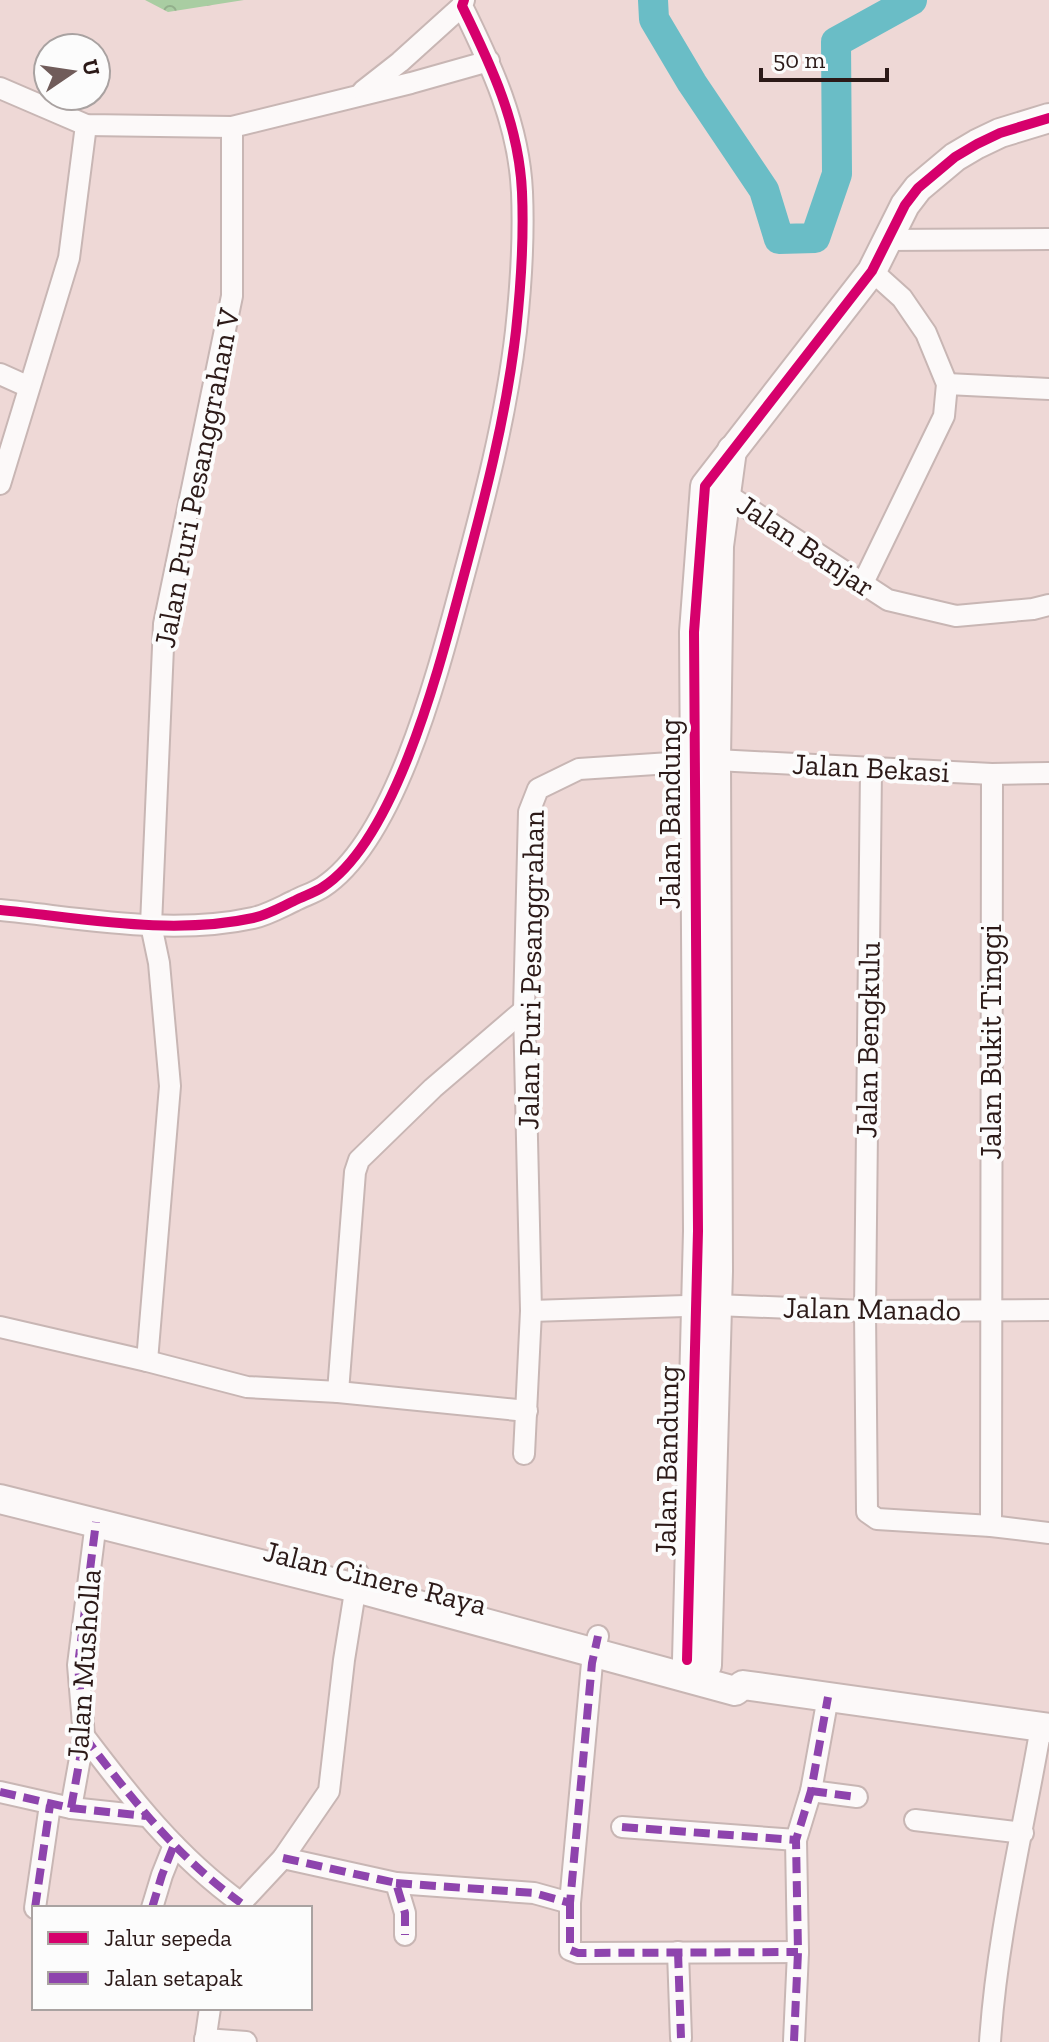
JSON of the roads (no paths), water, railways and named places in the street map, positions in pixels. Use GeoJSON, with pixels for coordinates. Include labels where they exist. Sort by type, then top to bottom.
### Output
{"type":"FeatureCollection","features":[{"type":"Feature","properties":{"kind":"street"},"geometry":{"type":"LineString","coordinates":[[0,910],[151,925],[214,924],[256,918],[324,887],[361,850],[393,793],[436,676],[497,454],[516,331],[522,248],[522,189],[513,126],[463,3],[400,62],[357,96]]}},
{"type":"Feature","properties":{"kind":"street"},"geometry":{"type":"LineString","coordinates":[[0,88],[86,125],[232,127],[489,61]]}},
{"type":"Feature","properties":{"kind":"street"},"geometry":{"type":"LineString","coordinates":[[717,488],[733,450],[872,271],[885,240],[918,188],[955,157],[1000,133],[1049,118]]}},
{"type":"Feature","properties":{"kind":"street"},"geometry":{"type":"LineString","coordinates":[[0,484],[69,258],[86,125]]}},
{"type":"Feature","properties":{"kind":"street","name":"Jalan Puri Pesanggrahan V"},"geometry":{"type":"LineString","coordinates":[[147,1361],[170,1086],[159,963],[151,925],[164,624],[232,296],[232,127]]}},
{"type":"Feature","properties":{"kind":"street"},"geometry":{"type":"LineString","coordinates":[[885,240],[1049,239]]}},
{"type":"Feature","properties":{"kind":"street"},"geometry":{"type":"LineString","coordinates":[[862,585],[944,416],[947,384],[926,333],[902,298],[872,271]]}},
{"type":"Feature","properties":{"kind":"street"},"geometry":{"type":"LineString","coordinates":[[0,374],[29,387]]}},
{"type":"Feature","properties":{"kind":"street"},"geometry":{"type":"LineString","coordinates":[[947,384],[1049,389]]}},
{"type":"Feature","properties":{"kind":"street","name":"Jalan Banjar"},"geometry":{"type":"LineString","coordinates":[[717,488],[888,600],[956,616],[1049,605]]}},
{"type":"Feature","properties":{"kind":"street","name":"Jalan Bandung"},"geometry":{"type":"LineString","coordinates":[[697,1663],[706,1306],[704,761],[694,632],[717,488]]}},
{"type":"Feature","properties":{"kind":"street","name":"Jalan Bekasi"},"geometry":{"type":"LineString","coordinates":[[704,761],[992,774],[1049,773]]}},
{"type":"Feature","properties":{"kind":"street","name":"Jalan Puri Pesanggrahan"},"geometry":{"type":"LineString","coordinates":[[524,1454],[531,1311],[524,1010],[529,812],[538,789],[579,769],[704,761]]}},
{"type":"Feature","properties":{"kind":"street","name":"Jalan Bengkulu"},"geometry":{"type":"LineString","coordinates":[[871,769],[865,1311],[867,1512],[877,1519],[991,1526]]}},
{"type":"Feature","properties":{"kind":"street","name":"Jalan Bukit Tinggi"},"geometry":{"type":"LineString","coordinates":[[991,1526],[992,774]]}},
{"type":"Feature","properties":{"kind":"street"},"geometry":{"type":"LineString","coordinates":[[338,1392],[355,1172],[359,1160],[433,1088],[524,1010]]}},
{"type":"Feature","properties":{"kind":"street"},"geometry":{"type":"LineString","coordinates":[[531,1311],[706,1306]]}},
{"type":"Feature","properties":{"kind":"street","name":"Jalan Manado"},"geometry":{"type":"LineString","coordinates":[[706,1306],[865,1311],[1049,1310]]}},
{"type":"Feature","properties":{"kind":"street"},"geometry":{"type":"LineString","coordinates":[[0,1327],[247,1387],[338,1392],[527,1411]]}},
{"type":"Feature","properties":{"kind":"street","name":"Jalan Cinere Raya"},"geometry":{"type":"LineString","coordinates":[[0,1485],[596,1645],[735,1691],[743,1685],[1045,1727]]}},
{"type":"Feature","properties":{"kind":"street","name":"Jalan Cinere Raya"},"geometry":{"type":"LineString","coordinates":[[0,1499],[357,1581]]}},
{"type":"Feature","properties":{"kind":"street","name":"Jalan Musholla"},"geometry":{"type":"LineString","coordinates":[[71,1808],[84,1736],[78,1665],[96,1522]]}},
{"type":"Feature","properties":{"kind":"street"},"geometry":{"type":"LineString","coordinates":[[991,1526],[1049,1533]]}},
{"type":"Feature","properties":{"kind":"street"},"geometry":{"type":"LineString","coordinates":[[84,1736],[146,1816],[208,1880],[240,1905],[283,1858],[329,1791],[344,1660],[357,1581]]}},
{"type":"Feature","properties":{"kind":"street"},"geometry":{"type":"LineString","coordinates":[[596,1645],[570,1903],[570,1950],[578,1953],[798,1952]]}},
{"type":"Feature","properties":{"kind":"street","name":"Jalan Cinere Raya"},"geometry":{"type":"LineString","coordinates":[[596,1645],[697,1663],[737,1674],[743,1685]]}},
{"type":"Feature","properties":{"kind":"street"},"geometry":{"type":"LineString","coordinates":[[794,2041],[798,1952],[796,1840],[811,1791],[828,1697]]}},
{"type":"Feature","properties":{"kind":"street"},"geometry":{"type":"LineString","coordinates":[[990,2042],[1001,1931],[1045,1727]]}},
{"type":"Feature","properties":{"kind":"street"},"geometry":{"type":"LineString","coordinates":[[811,1791],[857,1797]]}},
{"type":"Feature","properties":{"kind":"street"},"geometry":{"type":"LineString","coordinates":[[0,1792],[50,1805],[146,1816]]}},
{"type":"Feature","properties":{"kind":"street"},"geometry":{"type":"LineString","coordinates":[[35,1906],[50,1805]]}},
{"type":"Feature","properties":{"kind":"street"},"geometry":{"type":"LineString","coordinates":[[915,1820],[1023,1833]]}},
{"type":"Feature","properties":{"kind":"street"},"geometry":{"type":"LineString","coordinates":[[622,1827],[796,1840]]}},
{"type":"Feature","properties":{"kind":"street"},"geometry":{"type":"LineString","coordinates":[[153,1906],[174,1845]]}},
{"type":"Feature","properties":{"kind":"street"},"geometry":{"type":"LineString","coordinates":[[283,1858],[396,1883],[534,1893],[570,1903]]}},
{"type":"Feature","properties":{"kind":"street"},"geometry":{"type":"LineString","coordinates":[[396,1883],[405,1913],[405,1935]]}},
{"type":"Feature","properties":{"kind":"street"},"geometry":{"type":"LineString","coordinates":[[678,1952],[681,2038]]}},
{"type":"Feature","properties":{"kind":"street"},"geometry":{"type":"LineString","coordinates":[[210,2010],[205,2040],[246,2042]]}},
{"type":"Feature","properties":{"kind":"waterway"},"geometry":{"type":"LineString","coordinates":[[653,0],[654,19],[692,83],[764,190],[779,239],[815,238],[837,174],[836,42],[912,0]]}}]}
